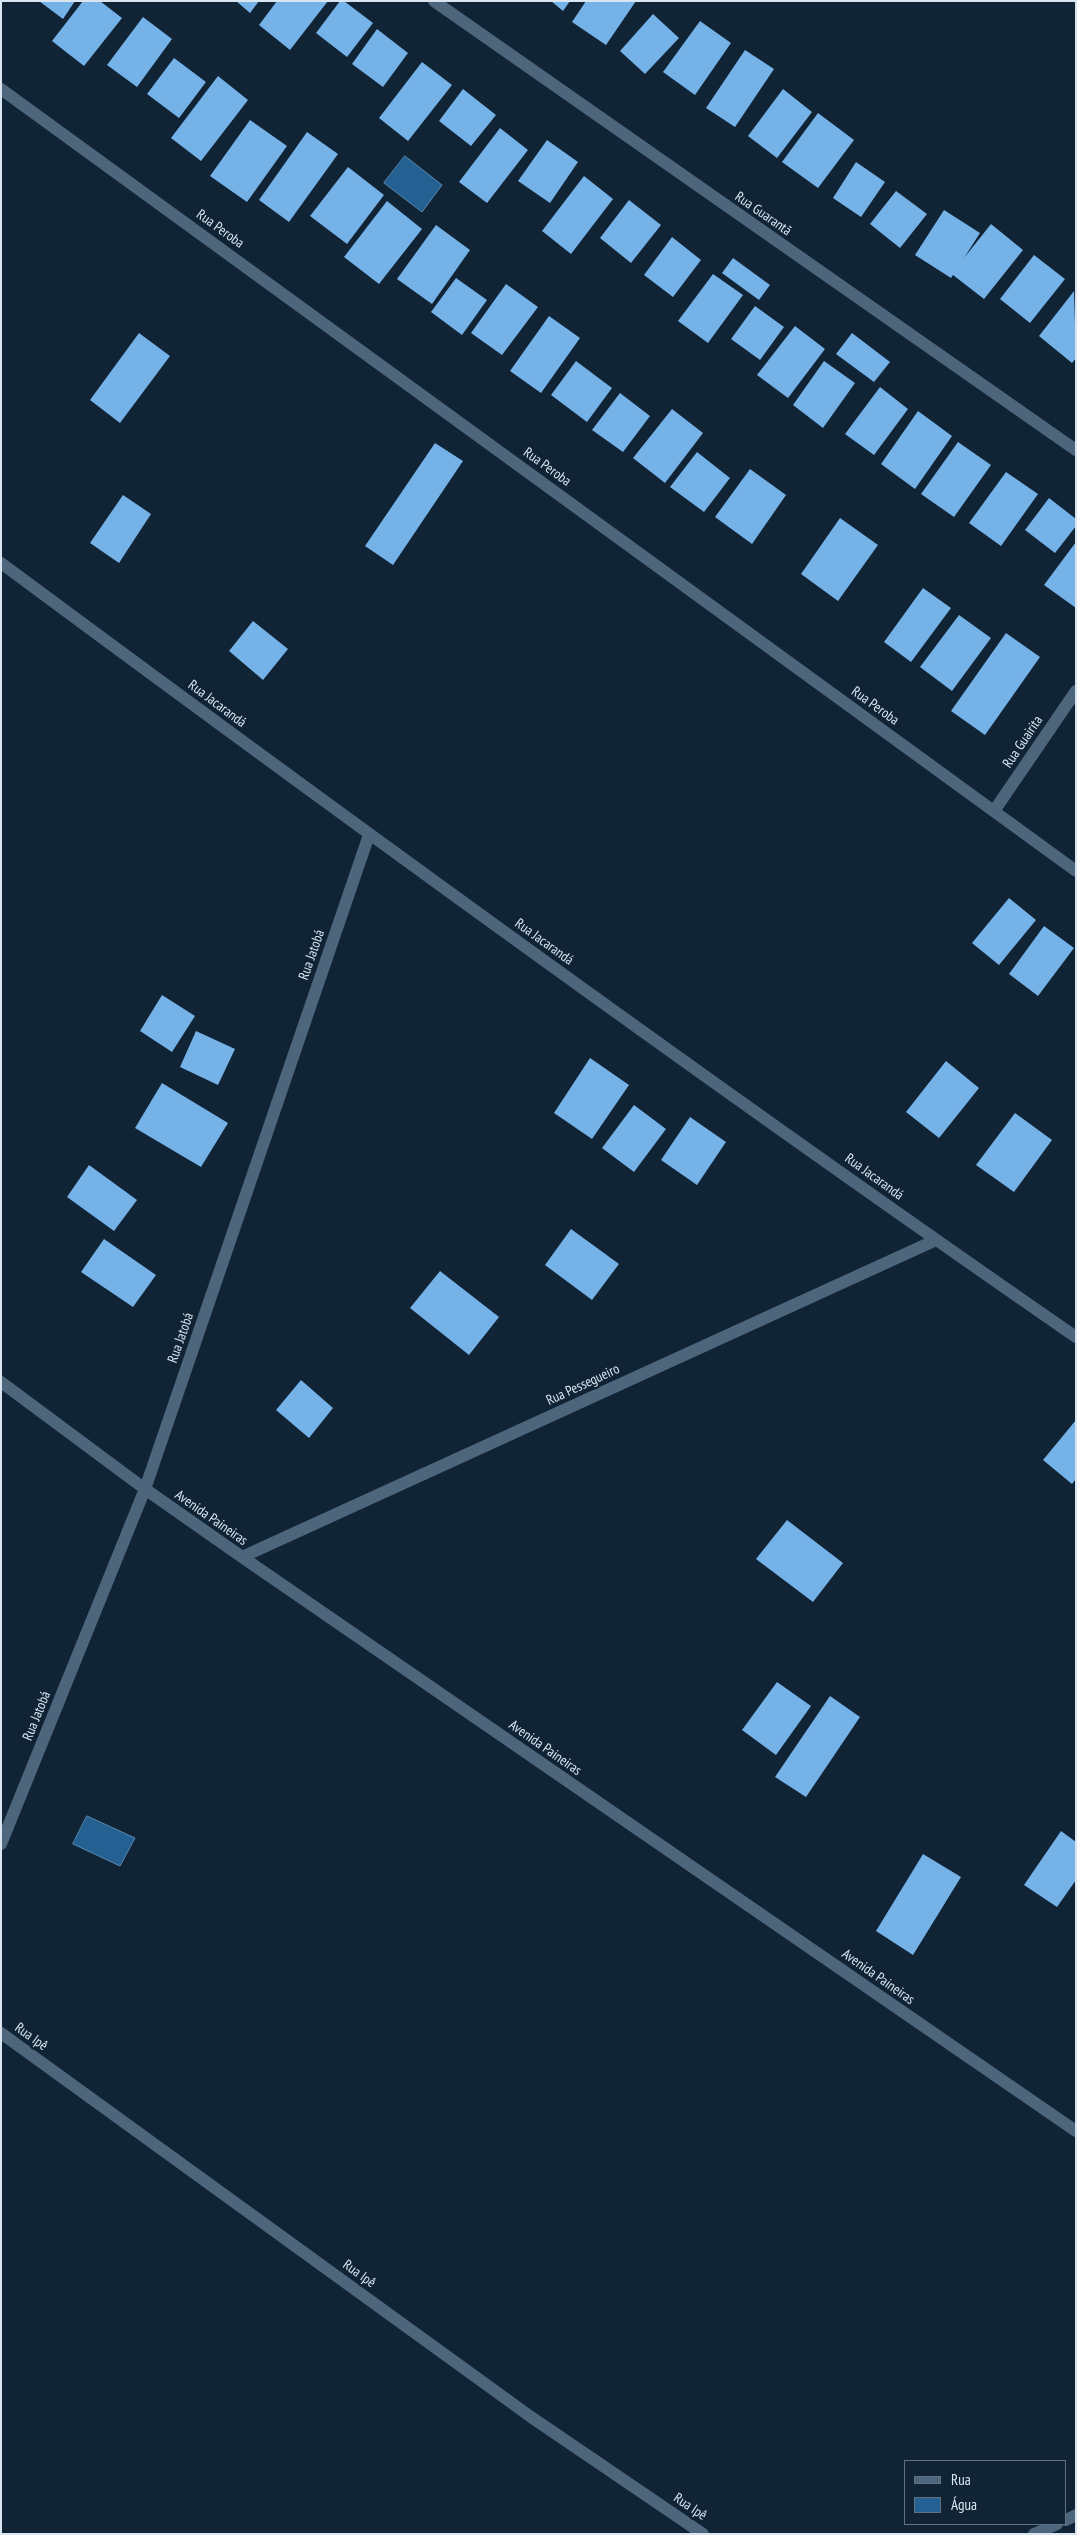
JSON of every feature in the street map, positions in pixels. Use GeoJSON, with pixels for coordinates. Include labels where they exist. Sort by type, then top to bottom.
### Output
{"type":"FeatureCollection","features":[{"type":"Feature","properties":{"kind":"street","name":"Rua Guarantã"},"geometry":{"type":"LineString","coordinates":[[434,1],[1076,450]]}},
{"type":"Feature","properties":{"kind":"street","name":"Rua Peroba"},"geometry":{"type":"LineString","coordinates":[[1,89],[1076,871]]}},
{"type":"Feature","properties":{"kind":"street","name":"Rua Jacarandá"},"geometry":{"type":"LineString","coordinates":[[1,563],[369,836],[936,1240],[1076,1337]]}},
{"type":"Feature","properties":{"kind":"street","name":"Rua Guairita"},"geometry":{"type":"LineString","coordinates":[[994,811],[1076,691]]}},
{"type":"Feature","properties":{"kind":"street","name":"Rua Jatobá"},"geometry":{"type":"LineString","coordinates":[[1,1844],[145,1489],[369,836]]}},
{"type":"Feature","properties":{"kind":"street","name":"Rua Pessegueiro"},"geometry":{"type":"LineString","coordinates":[[242,1557],[936,1240]]}},
{"type":"Feature","properties":{"kind":"street","name":"Avenida Paineiras"},"geometry":{"type":"LineString","coordinates":[[1,1382],[145,1489],[242,1557],[1076,2131]]}},
{"type":"Feature","properties":{"kind":"street","name":"Rua Ipê"},"geometry":{"type":"LineString","coordinates":[[1,2033],[531,2417],[703,2534]]}},
{"type":"Feature","properties":{"kind":"street"},"geometry":{"type":"LineString","coordinates":[[1034,2534],[1055,2525]]}},
{"type":"Feature","properties":{"kind":"water"},"geometry":{"type":"Polygon","coordinates":[[[405,156],[442,185],[422,212],[384,183],[405,156]]]}},
{"type":"Feature","properties":{"kind":"water"},"geometry":{"type":"Polygon","coordinates":[[[87,1816],[135,1838],[120,1866],[73,1844],[87,1816]]]}},
{"type":"Feature","properties":{"kind":"building"},"geometry":{"type":"Polygon","coordinates":[[[39,1],[75,1],[63,19],[39,1]]]}},
{"type":"Feature","properties":{"kind":"building"},"geometry":{"type":"Polygon","coordinates":[[[83,1],[100,1],[122,18],[84,66],[52,41],[83,1]]]}},
{"type":"Feature","properties":{"kind":"building"},"geometry":{"type":"Polygon","coordinates":[[[236,1],[259,1],[250,13],[236,1]]]}},
{"type":"Feature","properties":{"kind":"building"},"geometry":{"type":"Polygon","coordinates":[[[277,1],[328,1],[290,50],[259,25],[277,1]]]}},
{"type":"Feature","properties":{"kind":"building"},"geometry":{"type":"Polygon","coordinates":[[[340,1],[344,1],[373,23],[347,57],[316,33],[340,1]]]}},
{"type":"Feature","properties":{"kind":"building"},"geometry":{"type":"Polygon","coordinates":[[[551,1],[570,1],[563,11],[551,1]]]}},
{"type":"Feature","properties":{"kind":"building"},"geometry":{"type":"Polygon","coordinates":[[[586,1],[636,1],[606,45],[572,22],[586,1]]]}},
{"type":"Feature","properties":{"kind":"building"},"geometry":{"type":"Polygon","coordinates":[[[653,14],[679,38],[645,74],[620,51],[653,14]]]}},
{"type":"Feature","properties":{"kind":"building"},"geometry":{"type":"Polygon","coordinates":[[[143,17],[172,39],[137,87],[107,65],[143,17]]]}},
{"type":"Feature","properties":{"kind":"building"},"geometry":{"type":"Polygon","coordinates":[[[700,21],[731,43],[695,95],[663,72],[700,21]]]}},
{"type":"Feature","properties":{"kind":"building"},"geometry":{"type":"Polygon","coordinates":[[[377,29],[408,53],[383,87],[352,64],[377,29]]]}},
{"type":"Feature","properties":{"kind":"building"},"geometry":{"type":"Polygon","coordinates":[[[745,50],[774,69],[735,127],[706,108],[745,50]]]}},
{"type":"Feature","properties":{"kind":"building"},"geometry":{"type":"Polygon","coordinates":[[[174,58],[206,82],[179,118],[147,94],[174,58]]]}},
{"type":"Feature","properties":{"kind":"building"},"geometry":{"type":"Polygon","coordinates":[[[422,62],[452,85],[408,141],[379,118],[422,62]]]}},
{"type":"Feature","properties":{"kind":"building"},"geometry":{"type":"Polygon","coordinates":[[[218,76],[248,100],[201,161],[171,138],[218,76]]]}},
{"type":"Feature","properties":{"kind":"building"},"geometry":{"type":"Polygon","coordinates":[[[463,89],[496,115],[471,146],[439,121],[463,89]]]}},
{"type":"Feature","properties":{"kind":"building"},"geometry":{"type":"Polygon","coordinates":[[[783,89],[812,112],[777,158],[748,136],[783,89]]]}},
{"type":"Feature","properties":{"kind":"building"},"geometry":{"type":"Polygon","coordinates":[[[818,113],[854,140],[818,188],[782,162],[818,113]]]}},
{"type":"Feature","properties":{"kind":"building"},"geometry":{"type":"Polygon","coordinates":[[[250,120],[287,146],[247,202],[210,176],[250,120]]]}},
{"type":"Feature","properties":{"kind":"building"},"geometry":{"type":"Polygon","coordinates":[[[500,128],[528,150],[487,203],[459,182],[500,128]]]}},
{"type":"Feature","properties":{"kind":"building"},"geometry":{"type":"Polygon","coordinates":[[[307,132],[338,154],[289,222],[259,200],[307,132]]]}},
{"type":"Feature","properties":{"kind":"building"},"geometry":{"type":"Polygon","coordinates":[[[547,140],[578,162],[550,203],[518,181],[547,140]]]}},
{"type":"Feature","properties":{"kind":"building"},"geometry":{"type":"Polygon","coordinates":[[[856,162],[885,182],[861,217],[833,198],[856,162]]]}},
{"type":"Feature","properties":{"kind":"building"},"geometry":{"type":"Polygon","coordinates":[[[348,167],[384,195],[347,244],[310,216],[348,167]]]}},
{"type":"Feature","properties":{"kind":"building"},"geometry":{"type":"Polygon","coordinates":[[[584,176],[613,199],[571,254],[542,231],[584,176]]]}},
{"type":"Feature","properties":{"kind":"building"},"geometry":{"type":"Polygon","coordinates":[[[896,191],[927,214],[900,248],[870,224],[896,191]]]}},
{"type":"Feature","properties":{"kind":"building"},"geometry":{"type":"Polygon","coordinates":[[[629,200],[661,225],[631,263],[600,238],[629,200]]]}},
{"type":"Feature","properties":{"kind":"building"},"geometry":{"type":"Polygon","coordinates":[[[387,201],[422,229],[379,284],[344,257],[387,201]]]}},
{"type":"Feature","properties":{"kind":"building"},"geometry":{"type":"Polygon","coordinates":[[[944,210],[980,233],[964,258],[991,224],[1023,250],[984,299],[953,275],[951,278],[915,255],[944,210]]]}},
{"type":"Feature","properties":{"kind":"building"},"geometry":{"type":"Polygon","coordinates":[[[436,225],[470,250],[432,304],[397,279],[436,225]]]}},
{"type":"Feature","properties":{"kind":"building"},"geometry":{"type":"Polygon","coordinates":[[[672,237],[701,260],[673,297],[644,275],[672,237]]]}},
{"type":"Feature","properties":{"kind":"building"},"geometry":{"type":"Polygon","coordinates":[[[1034,255],[1065,279],[1030,323],[1000,299],[1034,255]]]}},
{"type":"Feature","properties":{"kind":"building"},"geometry":{"type":"Polygon","coordinates":[[[733,258],[770,285],[759,300],[722,273],[733,258]]]}},
{"type":"Feature","properties":{"kind":"building"},"geometry":{"type":"Polygon","coordinates":[[[713,274],[743,295],[708,343],[678,321],[713,274]]]}},
{"type":"Feature","properties":{"kind":"building"},"geometry":{"type":"Polygon","coordinates":[[[456,278],[487,300],[462,335],[431,312],[456,278]]]}},
{"type":"Feature","properties":{"kind":"building"},"geometry":{"type":"Polygon","coordinates":[[[506,284],[538,307],[502,355],[471,333],[506,284]]]}},
{"type":"Feature","properties":{"kind":"building"},"geometry":{"type":"Polygon","coordinates":[[[1074,291],[1076,358],[1072,363],[1039,336],[1074,291]]]}},
{"type":"Feature","properties":{"kind":"building"},"geometry":{"type":"Polygon","coordinates":[[[755,306],[784,327],[760,360],[731,339],[755,306]]]}},
{"type":"Feature","properties":{"kind":"building"},"geometry":{"type":"Polygon","coordinates":[[[549,316],[580,338],[541,393],[510,371],[549,316]]]}},
{"type":"Feature","properties":{"kind":"building"},"geometry":{"type":"Polygon","coordinates":[[[795,326],[825,349],[788,398],[757,375],[795,326]]]}},
{"type":"Feature","properties":{"kind":"building"},"geometry":{"type":"Polygon","coordinates":[[[139,333],[170,356],[120,423],[90,400],[139,333]]]}},
{"type":"Feature","properties":{"kind":"building"},"geometry":{"type":"Polygon","coordinates":[[[852,333],[890,362],[874,382],[836,354],[852,333]]]}},
{"type":"Feature","properties":{"kind":"building"},"geometry":{"type":"Polygon","coordinates":[[[576,361],[612,388],[587,422],[551,395],[576,361]]]}},
{"type":"Feature","properties":{"kind":"building"},"geometry":{"type":"Polygon","coordinates":[[[824,361],[855,383],[823,428],[793,405],[824,361]]]}},
{"type":"Feature","properties":{"kind":"building"},"geometry":{"type":"Polygon","coordinates":[[[880,387],[908,409],[874,455],[845,434],[880,387]]]}},
{"type":"Feature","properties":{"kind":"building"},"geometry":{"type":"Polygon","coordinates":[[[620,393],[650,416],[623,452],[592,430],[620,393]]]}},
{"type":"Feature","properties":{"kind":"building"},"geometry":{"type":"Polygon","coordinates":[[[672,409],[703,433],[665,483],[633,458],[672,409]]]}},
{"type":"Feature","properties":{"kind":"building"},"geometry":{"type":"Polygon","coordinates":[[[918,411],[952,436],[915,489],[881,464],[918,411]]]}},
{"type":"Feature","properties":{"kind":"building"},"geometry":{"type":"Polygon","coordinates":[[[958,442],[991,465],[954,517],[921,494],[958,442]]]}},
{"type":"Feature","properties":{"kind":"building"},"geometry":{"type":"Polygon","coordinates":[[[435,443],[463,461],[393,565],[365,546],[435,443]]]}},
{"type":"Feature","properties":{"kind":"building"},"geometry":{"type":"Polygon","coordinates":[[[697,452],[730,478],[704,512],[670,487],[697,452]]]}},
{"type":"Feature","properties":{"kind":"building"},"geometry":{"type":"Polygon","coordinates":[[[750,469],[786,495],[752,544],[715,517],[750,469]]]}},
{"type":"Feature","properties":{"kind":"building"},"geometry":{"type":"Polygon","coordinates":[[[1006,472],[1038,494],[1001,546],[969,523],[1006,472]]]}},
{"type":"Feature","properties":{"kind":"building"},"geometry":{"type":"Polygon","coordinates":[[[123,495],[151,514],[119,563],[90,543],[123,495]]]}},
{"type":"Feature","properties":{"kind":"building"},"geometry":{"type":"Polygon","coordinates":[[[1049,498],[1076,519],[1076,526],[1055,553],[1025,530],[1049,498]]]}},
{"type":"Feature","properties":{"kind":"building"},"geometry":{"type":"Polygon","coordinates":[[[840,518],[878,545],[838,601],[801,574],[840,518]]]}},
{"type":"Feature","properties":{"kind":"building"},"geometry":{"type":"Polygon","coordinates":[[[1076,542],[1076,608],[1044,585],[1076,542]]]}},
{"type":"Feature","properties":{"kind":"building"},"geometry":{"type":"Polygon","coordinates":[[[923,588],[951,608],[911,662],[884,642],[923,588]]]}},
{"type":"Feature","properties":{"kind":"building"},"geometry":{"type":"Polygon","coordinates":[[[959,615],[991,638],[952,691],[920,667],[959,615]]]}},
{"type":"Feature","properties":{"kind":"building"},"geometry":{"type":"Polygon","coordinates":[[[253,621],[288,649],[263,680],[229,651],[253,621]]]}},
{"type":"Feature","properties":{"kind":"building"},"geometry":{"type":"Polygon","coordinates":[[[1006,633],[1040,657],[985,735],[951,711],[1006,633]]]}},
{"type":"Feature","properties":{"kind":"building"},"geometry":{"type":"Polygon","coordinates":[[[1009,898],[1036,920],[999,965],[972,943],[1009,898]]]}},
{"type":"Feature","properties":{"kind":"building"},"geometry":{"type":"Polygon","coordinates":[[[1044,926],[1074,948],[1038,996],[1009,974],[1044,926]]]}},
{"type":"Feature","properties":{"kind":"building"},"geometry":{"type":"Polygon","coordinates":[[[162,995],[195,1016],[172,1052],[140,1031],[162,995]]]}},
{"type":"Feature","properties":{"kind":"building"},"geometry":{"type":"Polygon","coordinates":[[[196,1031],[235,1049],[218,1085],[180,1067],[196,1031]]]}},
{"type":"Feature","properties":{"kind":"building"},"geometry":{"type":"Polygon","coordinates":[[[590,1058],[629,1085],[592,1139],[554,1113],[590,1058]]]}},
{"type":"Feature","properties":{"kind":"building"},"geometry":{"type":"Polygon","coordinates":[[[946,1061],[979,1088],[939,1138],[906,1112],[946,1061]]]}},
{"type":"Feature","properties":{"kind":"building"},"geometry":{"type":"Polygon","coordinates":[[[162,1083],[228,1123],[201,1167],[135,1128],[162,1083]]]}},
{"type":"Feature","properties":{"kind":"building"},"geometry":{"type":"Polygon","coordinates":[[[634,1105],[666,1129],[634,1172],[602,1148],[634,1105]]]}},
{"type":"Feature","properties":{"kind":"building"},"geometry":{"type":"Polygon","coordinates":[[[1015,1113],[1052,1140],[1014,1192],[976,1165],[1015,1113]]]}},
{"type":"Feature","properties":{"kind":"building"},"geometry":{"type":"Polygon","coordinates":[[[690,1117],[726,1142],[697,1185],[661,1160],[690,1117]]]}},
{"type":"Feature","properties":{"kind":"building"},"geometry":{"type":"Polygon","coordinates":[[[89,1165],[137,1200],[114,1231],[67,1197],[89,1165]]]}},
{"type":"Feature","properties":{"kind":"building"},"geometry":{"type":"Polygon","coordinates":[[[571,1229],[619,1264],[592,1300],[545,1265],[571,1229]]]}},
{"type":"Feature","properties":{"kind":"building"},"geometry":{"type":"Polygon","coordinates":[[[104,1239],[156,1275],[133,1307],[81,1272],[104,1239]]]}},
{"type":"Feature","properties":{"kind":"building"},"geometry":{"type":"Polygon","coordinates":[[[440,1271],[499,1317],[469,1355],[410,1308],[440,1271]]]}},
{"type":"Feature","properties":{"kind":"building"},"geometry":{"type":"Polygon","coordinates":[[[301,1380],[333,1408],[309,1438],[276,1410],[301,1380]]]}},
{"type":"Feature","properties":{"kind":"building"},"geometry":{"type":"Polygon","coordinates":[[[1076,1420],[1076,1479],[1072,1484],[1043,1460],[1076,1420]]]}},
{"type":"Feature","properties":{"kind":"building"},"geometry":{"type":"Polygon","coordinates":[[[787,1520],[843,1563],[813,1602],[756,1559],[787,1520]]]}},
{"type":"Feature","properties":{"kind":"building"},"geometry":{"type":"Polygon","coordinates":[[[777,1682],[811,1706],[776,1755],[742,1730],[777,1682]]]}},
{"type":"Feature","properties":{"kind":"building"},"geometry":{"type":"Polygon","coordinates":[[[830,1696],[860,1717],[806,1797],[775,1777],[830,1696]]]}},
{"type":"Feature","properties":{"kind":"building"},"geometry":{"type":"Polygon","coordinates":[[[1061,1831],[1076,1842],[1076,1880],[1057,1907],[1024,1885],[1061,1831]]]}},
{"type":"Feature","properties":{"kind":"building"},"geometry":{"type":"Polygon","coordinates":[[[923,1854],[961,1877],[913,1955],[876,1931],[923,1854]]]}}]}
